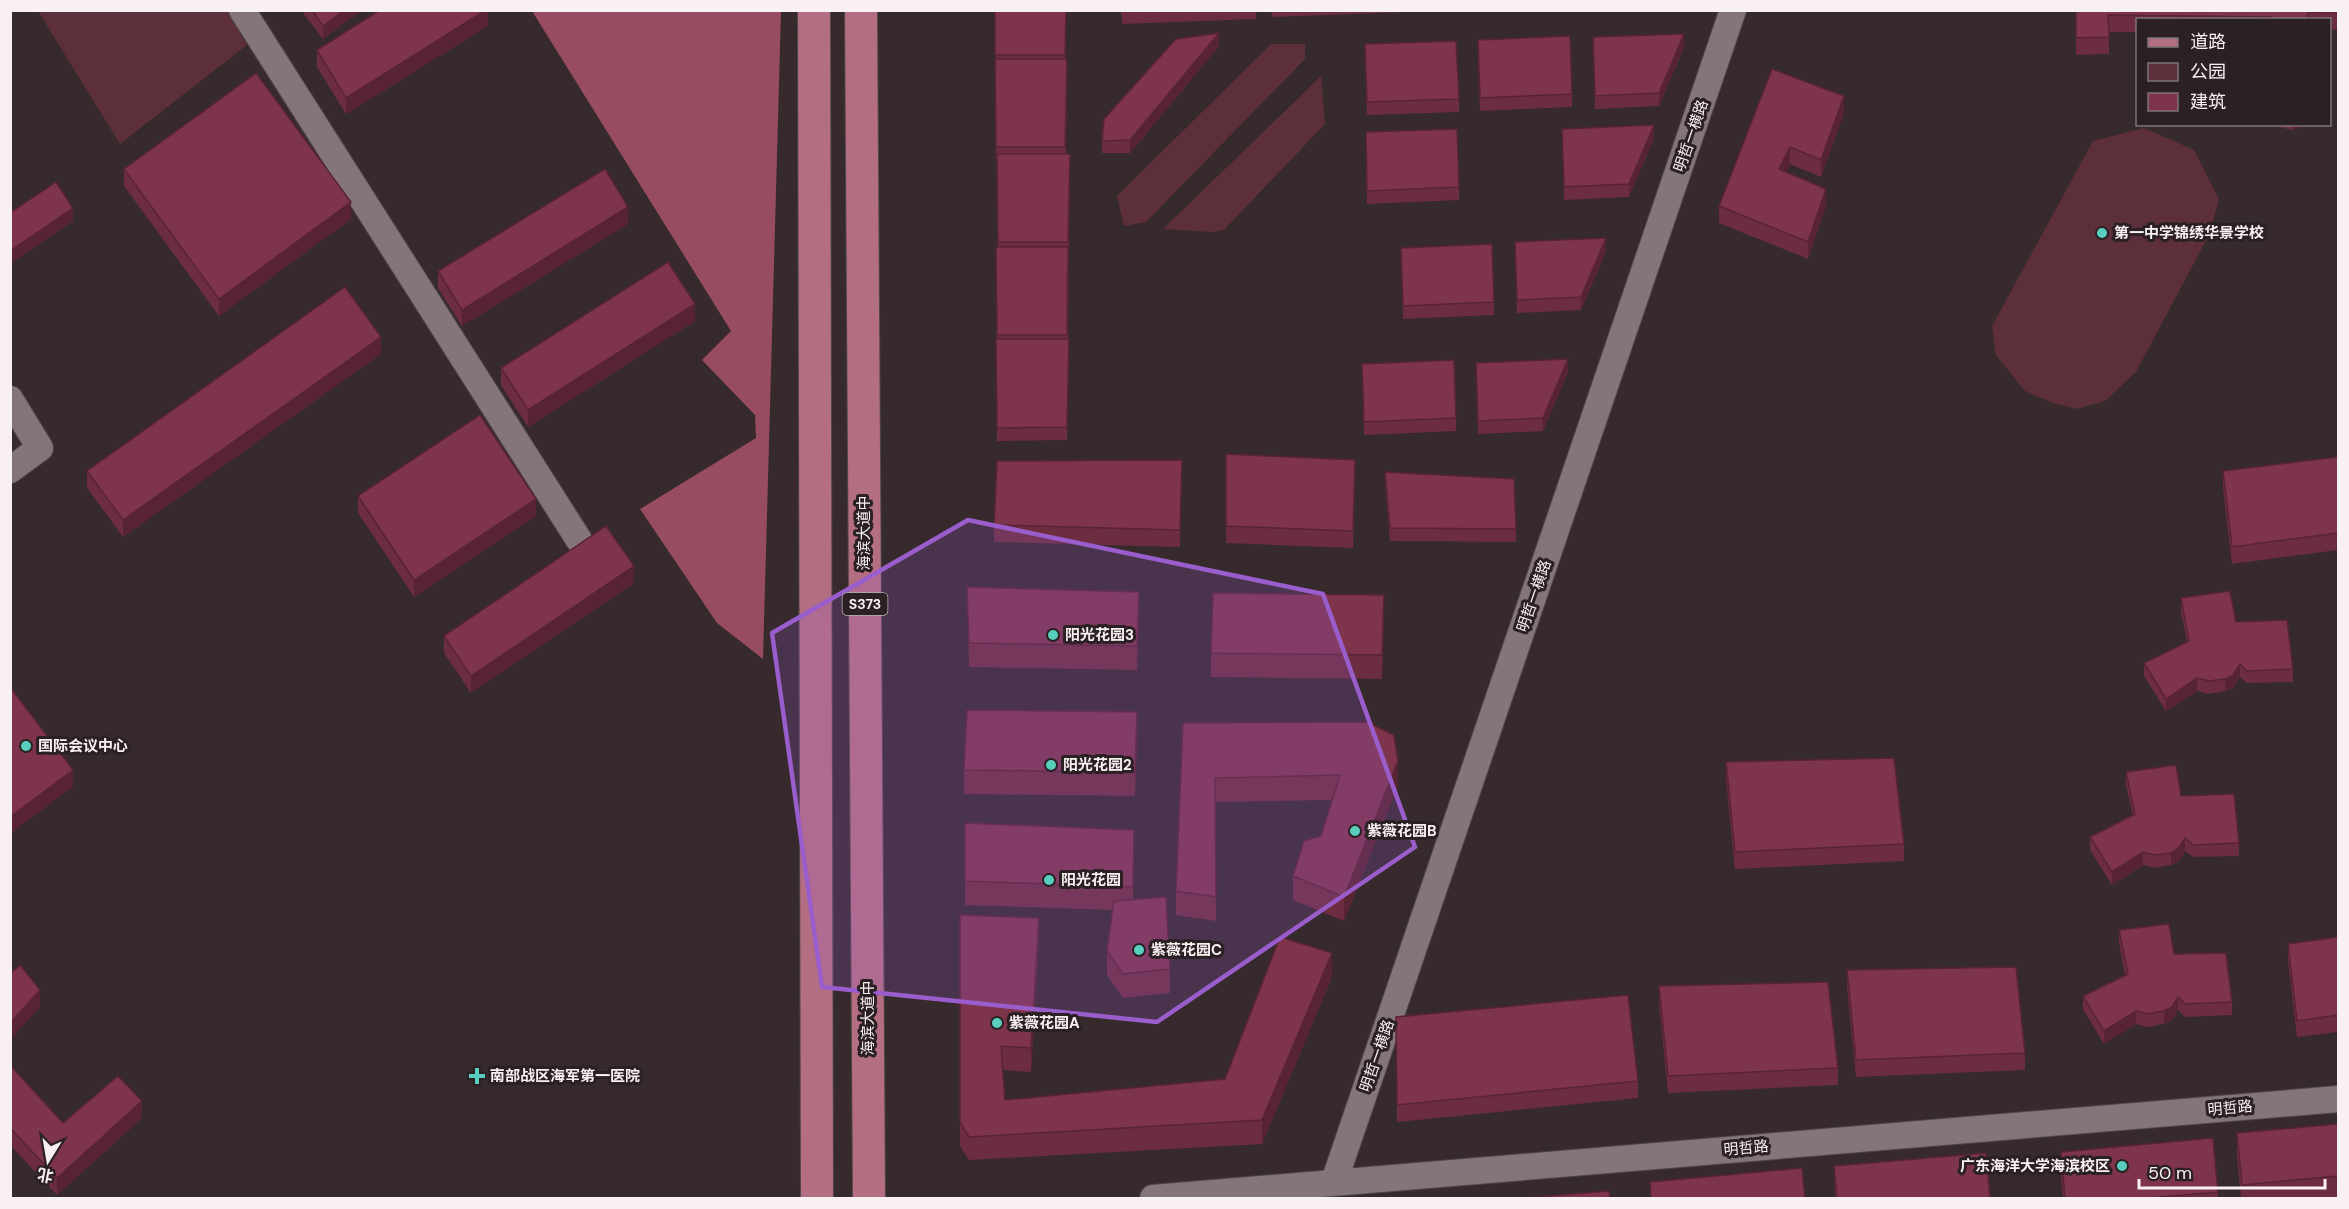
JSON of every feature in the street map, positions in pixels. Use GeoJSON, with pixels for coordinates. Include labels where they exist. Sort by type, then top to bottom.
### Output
{"type":"FeatureCollection","features":[{"type":"Feature","properties":{"kind":"main road"},"geometry":{"type":"LineString","coordinates":[[814,10],[817,1198]]}},
{"type":"Feature","properties":{"kind":"main road","name":"海滨大道中"},"geometry":{"type":"LineString","coordinates":[[861,10],[869,1198]]}},
{"type":"Feature","properties":{"kind":"street"},"geometry":{"type":"LineString","coordinates":[[242,10],[579,540]]}},
{"type":"Feature","properties":{"kind":"street","name":"明哲一横路"},"geometry":{"type":"LineString","coordinates":[[1334,1182],[1733,10]]}},
{"type":"Feature","properties":{"kind":"street"},"geometry":{"type":"LineString","coordinates":[[10,399],[40,448],[10,470]]}},
{"type":"Feature","properties":{"kind":"street","name":"明哲路"},"geometry":{"type":"LineString","coordinates":[[1153,1198],[2338,1099]]}},
{"type":"Feature","properties":{"kind":"highlighted area"},"geometry":{"type":"Polygon","coordinates":[[[968,520],[1323,594],[1415,847],[1157,1022],[822,987],[772,633],[968,520]]]}},
{"type":"Feature","properties":{"kind":"green space"},"geometry":{"type":"Polygon","coordinates":[[[38,11],[227,11],[247,45],[120,144],[38,11]]]}},
{"type":"Feature","properties":{"kind":"green space"},"geometry":{"type":"Polygon","coordinates":[[[1271,44],[1305,44],[1305,59],[1146,222],[1124,226],[1117,196],[1271,44]]]}},
{"type":"Feature","properties":{"kind":"green space"},"geometry":{"type":"Polygon","coordinates":[[[1321,76],[1325,124],[1224,230],[1212,232],[1163,229],[1321,76]]]}},
{"type":"Feature","properties":{"kind":"green space"},"geometry":{"type":"Polygon","coordinates":[[[2144,128],[2194,150],[2219,199],[2210,233],[2136,372],[2105,401],[2077,409],[2053,403],[2025,391],[1996,355],[1992,326],[2093,141],[2144,128]]]}},
{"type":"Feature","properties":{"kind":"shaded area"},"geometry":{"type":"Polygon","coordinates":[[[532,11],[781,11],[763,659],[717,623],[640,509],[756,438],[755,415],[702,360],[731,331],[532,11]]]}},
{"type":"Feature","properties":{"kind":"building"},"geometry":{"type":"Polygon","coordinates":[[[312,10],[344,10],[323,26],[312,10]]]}},
{"type":"Feature","properties":{"kind":"building"},"geometry":{"type":"Polygon","coordinates":[[[380,10],[486,10],[346,98],[317,50],[380,10]]]}},
{"type":"Feature","properties":{"kind":"building"},"geometry":{"type":"Polygon","coordinates":[[[995,10],[1066,10],[1065,55],[995,55],[995,10]]]}},
{"type":"Feature","properties":{"kind":"building"},"geometry":{"type":"Polygon","coordinates":[[[2076,10],[2338,10],[2338,13],[2308,12],[2308,18],[2108,15],[2109,37],[2076,38],[2076,10]]]}},
{"type":"Feature","properties":{"kind":"building"},"geometry":{"type":"Polygon","coordinates":[[[1219,33],[1130,140],[1102,141],[1104,119],[1176,39],[1219,33]]]}},
{"type":"Feature","properties":{"kind":"building"},"geometry":{"type":"Polygon","coordinates":[[[1684,34],[1659,93],[1595,96],[1593,37],[1684,34]]]}},
{"type":"Feature","properties":{"kind":"building"},"geometry":{"type":"Polygon","coordinates":[[[1570,36],[1572,94],[1480,98],[1478,40],[1570,36]]]}},
{"type":"Feature","properties":{"kind":"building"},"geometry":{"type":"Polygon","coordinates":[[[1456,41],[1459,99],[1367,102],[1365,44],[1456,41]]]}},
{"type":"Feature","properties":{"kind":"building"},"geometry":{"type":"Polygon","coordinates":[[[995,59],[1067,59],[1065,147],[996,147],[995,59]]]}},
{"type":"Feature","properties":{"kind":"building"},"geometry":{"type":"Polygon","coordinates":[[[1772,69],[1844,96],[1821,160],[1790,147],[1779,169],[1826,189],[1808,242],[1719,206],[1772,69]]]}},
{"type":"Feature","properties":{"kind":"building"},"geometry":{"type":"Polygon","coordinates":[[[256,73],[351,202],[219,299],[124,169],[256,73]]]}},
{"type":"Feature","properties":{"kind":"building"},"geometry":{"type":"Polygon","coordinates":[[[1654,125],[1629,184],[1564,187],[1562,129],[1654,125]]]}},
{"type":"Feature","properties":{"kind":"building"},"geometry":{"type":"Polygon","coordinates":[[[1457,129],[1459,187],[1367,191],[1366,132],[1457,129]]]}},
{"type":"Feature","properties":{"kind":"building"},"geometry":{"type":"Polygon","coordinates":[[[997,154],[1070,154],[1068,242],[998,242],[997,154]]]}},
{"type":"Feature","properties":{"kind":"building"},"geometry":{"type":"Polygon","coordinates":[[[605,169],[628,207],[462,310],[438,271],[605,169]]]}},
{"type":"Feature","properties":{"kind":"building"},"geometry":{"type":"Polygon","coordinates":[[[56,182],[73,208],[10,251],[10,213],[56,182]]]}},
{"type":"Feature","properties":{"kind":"building"},"geometry":{"type":"Polygon","coordinates":[[[1606,238],[1581,297],[1517,300],[1515,242],[1606,238]]]}},
{"type":"Feature","properties":{"kind":"building"},"geometry":{"type":"Polygon","coordinates":[[[1492,244],[1494,302],[1403,306],[1401,248],[1492,244]]]}},
{"type":"Feature","properties":{"kind":"building"},"geometry":{"type":"Polygon","coordinates":[[[996,247],[1068,247],[1067,335],[997,335],[996,247]]]}},
{"type":"Feature","properties":{"kind":"building"},"geometry":{"type":"Polygon","coordinates":[[[668,262],[695,304],[528,410],[501,368],[668,262]]]}},
{"type":"Feature","properties":{"kind":"building"},"geometry":{"type":"Polygon","coordinates":[[[345,287],[381,337],[123,520],[87,471],[345,287]]]}},
{"type":"Feature","properties":{"kind":"building"},"geometry":{"type":"Polygon","coordinates":[[[996,339],[1069,339],[1067,427],[997,428],[996,339]]]}},
{"type":"Feature","properties":{"kind":"building"},"geometry":{"type":"Polygon","coordinates":[[[1568,359],[1543,418],[1478,421],[1476,363],[1568,359]]]}},
{"type":"Feature","properties":{"kind":"building"},"geometry":{"type":"Polygon","coordinates":[[[1454,360],[1456,418],[1364,422],[1362,364],[1454,360]]]}},
{"type":"Feature","properties":{"kind":"building"},"geometry":{"type":"Polygon","coordinates":[[[480,415],[536,499],[414,580],[358,496],[480,415]]]}},
{"type":"Feature","properties":{"kind":"building"},"geometry":{"type":"Polygon","coordinates":[[[1226,454],[1355,460],[1353,531],[1226,526],[1226,454]]]}},
{"type":"Feature","properties":{"kind":"building"},"geometry":{"type":"Polygon","coordinates":[[[2338,457],[2338,533],[2232,547],[2223,471],[2338,457]]]}},
{"type":"Feature","properties":{"kind":"building"},"geometry":{"type":"Polygon","coordinates":[[[1182,460],[1180,530],[994,525],[997,461],[1182,460]]]}},
{"type":"Feature","properties":{"kind":"building"},"geometry":{"type":"Polygon","coordinates":[[[1385,472],[1514,479],[1516,529],[1390,528],[1385,472]]]}},
{"type":"Feature","properties":{"kind":"building"},"geometry":{"type":"Polygon","coordinates":[[[606,526],[634,566],[471,676],[444,636],[606,526]]]}},
{"type":"Feature","properties":{"kind":"building"},"geometry":{"type":"Polygon","coordinates":[[[967,587],[1139,592],[1137,646],[969,643],[967,587]]]}},
{"type":"Feature","properties":{"kind":"building"},"geometry":{"type":"Polygon","coordinates":[[[2230,591],[2236,622],[2287,620],[2293,669],[2247,671],[2240,664],[2233,675],[2225,679],[2209,681],[2197,678],[2166,699],[2144,663],[2189,641],[2181,598],[2230,591]]]}},
{"type":"Feature","properties":{"kind":"building"},"geometry":{"type":"Polygon","coordinates":[[[1213,593],[1384,595],[1382,655],[1211,653],[1213,593]]]}},
{"type":"Feature","properties":{"kind":"building","name":"国际会议中心"},"geometry":{"type":"Polygon","coordinates":[[[10,687],[73,770],[10,817],[10,687]]]}},
{"type":"Feature","properties":{"kind":"building"},"geometry":{"type":"Polygon","coordinates":[[[967,710],[1137,712],[1135,772],[964,770],[967,710]]]}},
{"type":"Feature","properties":{"kind":"building","name":"紫薇花园B"},"geometry":{"type":"Polygon","coordinates":[[[1367,722],[1394,735],[1398,761],[1344,897],[1293,876],[1304,841],[1321,836],[1340,775],[1215,778],[1216,897],[1176,891],[1183,723],[1367,722]]]}},
{"type":"Feature","properties":{"kind":"building"},"geometry":{"type":"Polygon","coordinates":[[[1894,758],[1904,844],[1735,852],[1726,762],[1894,758]]]}},
{"type":"Feature","properties":{"kind":"building"},"geometry":{"type":"Polygon","coordinates":[[[2176,765],[2181,796],[2234,794],[2239,843],[2193,845],[2185,838],[2179,848],[2171,853],[2155,855],[2143,852],[2112,872],[2090,837],[2135,814],[2126,772],[2176,765]]]}},
{"type":"Feature","properties":{"kind":"building"},"geometry":{"type":"Polygon","coordinates":[[[965,823],[1134,830],[1133,887],[965,881],[965,823]]]}},
{"type":"Feature","properties":{"kind":"building","name":"紫薇花园C"},"geometry":{"type":"Polygon","coordinates":[[[1166,897],[1170,969],[1123,974],[1107,951],[1114,901],[1166,897]]]}},
{"type":"Feature","properties":{"kind":"building","name":"紫薇花园A"},"geometry":{"type":"Polygon","coordinates":[[[960,915],[1039,918],[1031,1048],[1001,1046],[1005,1100],[1225,1079],[1280,937],[1332,953],[1262,1120],[969,1137],[960,1122],[960,915]]]}},
{"type":"Feature","properties":{"kind":"building"},"geometry":{"type":"Polygon","coordinates":[[[2169,924],[2174,954],[2226,953],[2232,1002],[2185,1004],[2178,997],[2172,1007],[2164,1011],[2148,1014],[2136,1011],[2104,1031],[2083,996],[2128,974],[2119,930],[2169,924]]]}},
{"type":"Feature","properties":{"kind":"building"},"geometry":{"type":"Polygon","coordinates":[[[2338,937],[2338,1015],[2297,1021],[2288,944],[2338,937]]]}},
{"type":"Feature","properties":{"kind":"building"},"geometry":{"type":"Polygon","coordinates":[[[20,965],[40,990],[10,1023],[10,974],[20,965]]]}},
{"type":"Feature","properties":{"kind":"building"},"geometry":{"type":"Polygon","coordinates":[[[2016,967],[2025,1053],[1856,1060],[1847,970],[2016,967]]]}},
{"type":"Feature","properties":{"kind":"building"},"geometry":{"type":"Polygon","coordinates":[[[1828,982],[1838,1068],[1668,1076],[1659,986],[1828,982]]]}},
{"type":"Feature","properties":{"kind":"building"},"geometry":{"type":"Polygon","coordinates":[[[1628,995],[1638,1081],[1397,1105],[1396,1017],[1628,995]]]}},
{"type":"Feature","properties":{"kind":"building"},"geometry":{"type":"Polygon","coordinates":[[[10,1065],[63,1123],[118,1076],[142,1101],[57,1178],[10,1128],[10,1065]]]}},
{"type":"Feature","properties":{"kind":"building"},"geometry":{"type":"Polygon","coordinates":[[[2338,1124],[2338,1176],[2242,1185],[2237,1133],[2338,1124]]]}},
{"type":"Feature","properties":{"kind":"building"},"geometry":{"type":"Polygon","coordinates":[[[2213,1138],[2218,1192],[2150,1198],[2065,1198],[2061,1152],[2213,1138]]]}},
{"type":"Feature","properties":{"kind":"building"},"geometry":{"type":"Polygon","coordinates":[[[1986,1153],[1990,1198],[1837,1198],[1834,1166],[1986,1153]]]}},
{"type":"Feature","properties":{"kind":"building"},"geometry":{"type":"Polygon","coordinates":[[[1802,1168],[1805,1198],[1651,1198],[1650,1182],[1802,1168]]]}},
{"type":"Feature","properties":{"kind":"building"},"geometry":{"type":"Polygon","coordinates":[[[1609,1191],[1610,1198],[1523,1198],[1609,1191]]]}},
{"type":"Feature","properties":{"kind":"place","name":"第一中学锦绣华景学校"},"geometry":{"type":"Point","coordinates":[2102,233]}},
{"type":"Feature","properties":{"kind":"place","name":"阳光花园3"},"geometry":{"type":"Point","coordinates":[1053,635]}},
{"type":"Feature","properties":{"kind":"place","name":"国际会议中心"},"geometry":{"type":"Point","coordinates":[26,746]}},
{"type":"Feature","properties":{"kind":"place","name":"阳光花园2"},"geometry":{"type":"Point","coordinates":[1051,765]}},
{"type":"Feature","properties":{"kind":"place","name":"紫薇花园B"},"geometry":{"type":"Point","coordinates":[1355,831]}},
{"type":"Feature","properties":{"kind":"place","name":"阳光花园"},"geometry":{"type":"Point","coordinates":[1049,880]}},
{"type":"Feature","properties":{"kind":"place","name":"紫薇花园C"},"geometry":{"type":"Point","coordinates":[1139,950]}},
{"type":"Feature","properties":{"kind":"place","name":"紫薇花园A"},"geometry":{"type":"Point","coordinates":[997,1023]}},
{"type":"Feature","properties":{"kind":"place","name":"南部战区海军第一医院"},"geometry":{"type":"Point","coordinates":[477,1076]}},
{"type":"Feature","properties":{"kind":"place","name":"广东海洋大学海滨校区"},"geometry":{"type":"Point","coordinates":[2122,1166]}}]}
